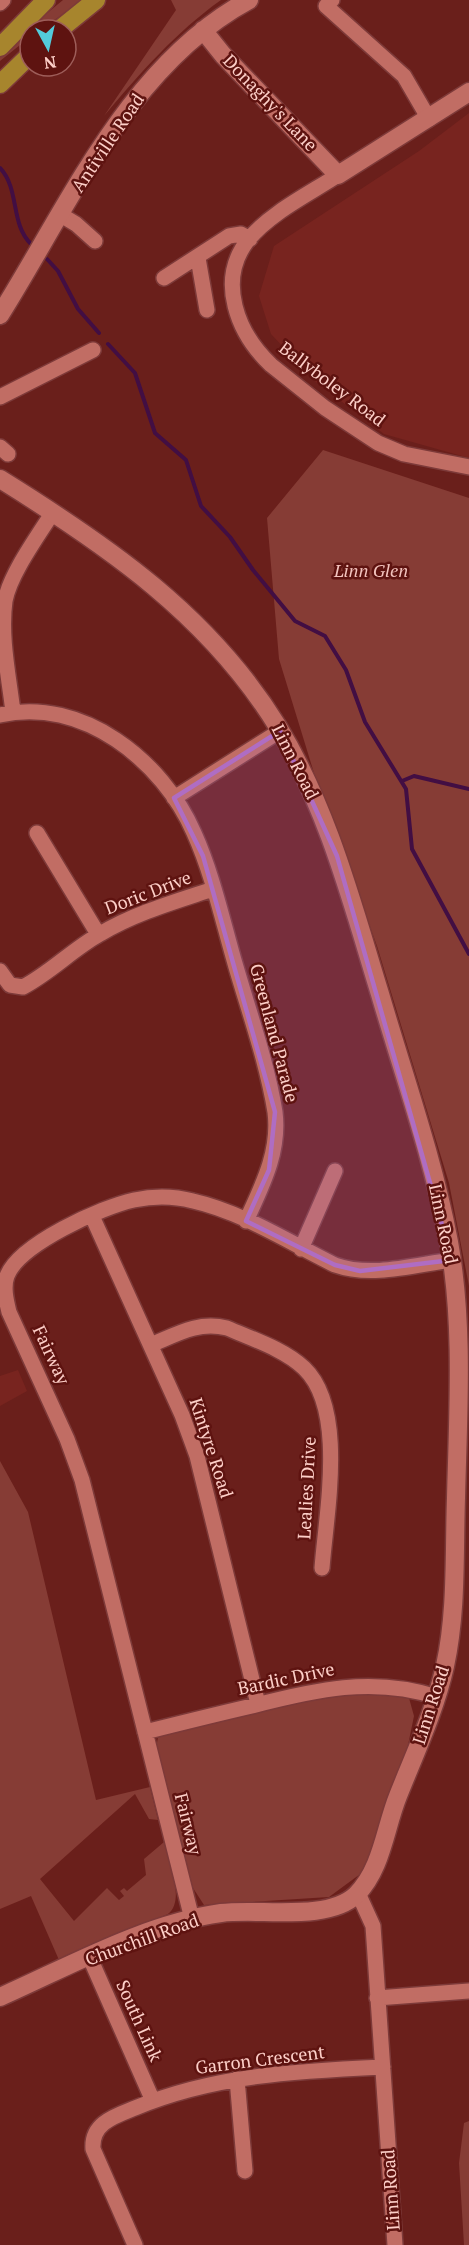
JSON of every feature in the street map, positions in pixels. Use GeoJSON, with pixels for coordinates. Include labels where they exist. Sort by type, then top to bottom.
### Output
{"type":"FeatureCollection","features":[{"type":"Feature","properties":{"kind":"highway"},"geometry":{"type":"LineString","coordinates":[[6,41],[46,0]]}},
{"type":"Feature","properties":{"kind":"highway"},"geometry":{"type":"LineString","coordinates":[[6,41],[56,0]]}},
{"type":"Feature","properties":{"kind":"highway"},"geometry":{"type":"LineString","coordinates":[[74,18],[96,0]]}},
{"type":"Feature","properties":{"kind":"highway"},"geometry":{"type":"LineString","coordinates":[[0,84],[18,67]]}},
{"type":"Feature","properties":{"kind":"street","name":"Antiville Road"},"geometry":{"type":"LineString","coordinates":[[0,315],[61,214],[142,92],[180,50],[203,30],[249,0]]}},
{"type":"Feature","properties":{"kind":"street"},"geometry":{"type":"LineString","coordinates":[[332,0],[326,6],[404,76],[429,119]]}},
{"type":"Feature","properties":{"kind":"street","name":"Donaghy's Lane"},"geometry":{"type":"LineString","coordinates":[[203,30],[223,55],[338,175]]}},
{"type":"Feature","properties":{"kind":"street"},"geometry":{"type":"LineString","coordinates":[[338,175],[469,92]]}},
{"type":"Feature","properties":{"kind":"street","name":"Ballyboley Road"},"geometry":{"type":"LineString","coordinates":[[338,175],[280,214],[249,239],[234,272],[234,299],[241,326],[258,352],[325,408],[369,439],[404,454],[469,467]]}},
{"type":"Feature","properties":{"kind":"street"},"geometry":{"type":"LineString","coordinates":[[61,214],[95,242]]}},
{"type":"Feature","properties":{"kind":"street"},"geometry":{"type":"LineString","coordinates":[[164,278],[229,236],[241,234],[249,239]]}},
{"type":"Feature","properties":{"kind":"street"},"geometry":{"type":"LineString","coordinates":[[198,258],[207,310]]}},
{"type":"Feature","properties":{"kind":"street"},"geometry":{"type":"LineString","coordinates":[[0,397],[93,350]]}},
{"type":"Feature","properties":{"kind":"street","name":"Linn Road"},"geometry":{"type":"LineString","coordinates":[[0,479],[109,549],[181,609],[242,677],[280,731],[315,801],[349,893],[422,1134],[452,1260],[457,1312],[461,1621],[437,1697],[395,1802],[381,1852],[358,1893],[373,1926],[395,2245]]}},
{"type":"Feature","properties":{"kind":"street"},"geometry":{"type":"LineString","coordinates":[[7,713],[4,593],[53,512]]}},
{"type":"Feature","properties":{"kind":"street","name":"Greenland Parade"},"geometry":{"type":"LineString","coordinates":[[7,713],[57,714],[96,728],[136,755],[174,798],[194,833],[213,889],[276,1112],[276,1135],[269,1170],[246,1221]]}},
{"type":"Feature","properties":{"kind":"street"},"geometry":{"type":"LineString","coordinates":[[174,798],[280,731]]}},
{"type":"Feature","properties":{"kind":"street","name":"Doric Drive"},"geometry":{"type":"LineString","coordinates":[[37,833],[98,934]]}},
{"type":"Feature","properties":{"kind":"street","name":"Doric Drive"},"geometry":{"type":"LineString","coordinates":[[0,971],[10,985],[23,987],[98,934],[146,911],[213,889]]}},
{"type":"Feature","properties":{"kind":"street"},"geometry":{"type":"LineString","coordinates":[[301,1249],[335,1171]]}},
{"type":"Feature","properties":{"kind":"street","name":"Fairway"},"geometry":{"type":"LineString","coordinates":[[192,1919],[77,1465],[37,1370],[12,1318],[5,1296],[7,1275],[21,1256],[45,1239],[92,1216],[135,1200],[169,1198],[199,1202],[246,1221],[335,1265],[360,1271],[452,1260]]}},
{"type":"Feature","properties":{"kind":"street","name":"Kintyre Road"},"geometry":{"type":"LineString","coordinates":[[92,1216],[151,1344],[197,1456],[258,1704]]}},
{"type":"Feature","properties":{"kind":"street","name":"Lealies Drive"},"geometry":{"type":"LineString","coordinates":[[151,1344],[202,1325],[215,1325],[292,1359],[315,1380],[327,1410],[330,1439],[322,1568]]}},
{"type":"Feature","properties":{"kind":"street","name":"Bardic Drive"},"geometry":{"type":"LineString","coordinates":[[145,1732],[310,1691],[345,1686],[378,1687],[437,1697]]}},
{"type":"Feature","properties":{"kind":"street","name":"Churchill Road"},"geometry":{"type":"LineString","coordinates":[[0,1997],[136,1938],[192,1919],[243,1911],[322,1911],[335,1907],[358,1893]]}},
{"type":"Feature","properties":{"kind":"street","name":"South Link"},"geometry":{"type":"LineString","coordinates":[[90,1958],[153,2101]]}},
{"type":"Feature","properties":{"kind":"street"},"geometry":{"type":"LineString","coordinates":[[377,1998],[469,1991]]}},
{"type":"Feature","properties":{"kind":"street","name":"Garron Crescent"},"geometry":{"type":"LineString","coordinates":[[135,2245],[94,2152],[95,2132],[104,2122],[193,2087],[237,2079],[383,2067]]}},
{"type":"Feature","properties":{"kind":"street"},"geometry":{"type":"LineString","coordinates":[[237,2079],[245,2171]]}},
{"type":"Feature","properties":{"kind":"highlighted area"},"geometry":{"type":"Polygon","coordinates":[[[280,731],[337,856],[452,1260],[360,1271],[335,1265],[246,1221],[269,1170],[275,1112],[203,856],[174,798],[280,731]]]}},
{"type":"Feature","properties":{"kind":"shaded area"},"geometry":{"type":"Polygon","coordinates":[[[469,113],[469,458],[384,434],[316,382],[271,334],[259,296],[274,246],[419,151],[469,113]]]}},
{"type":"Feature","properties":{"kind":"shaded area"},"geometry":{"type":"Polygon","coordinates":[[[18,1370],[27,1391],[0,1406],[0,1376],[18,1370]]]}},
{"type":"Feature","properties":{"kind":"green space"},"geometry":{"type":"Polygon","coordinates":[[[63,0],[82,0],[57,18],[41,18],[63,0]]]}},
{"type":"Feature","properties":{"kind":"green space"},"geometry":{"type":"Polygon","coordinates":[[[171,0],[221,0],[159,54],[104,116],[176,10],[171,0]]]}},
{"type":"Feature","properties":{"kind":"green space"},"geometry":{"type":"Polygon","coordinates":[[[18,37],[18,47],[0,61],[0,53],[18,37]]]}},
{"type":"Feature","properties":{"kind":"green space","name":"Linn Glen"},"geometry":{"type":"Polygon","coordinates":[[[323,450],[469,498],[469,1286],[449,1183],[377,946],[314,773],[279,659],[267,518],[323,450]]]}},
{"type":"Feature","properties":{"kind":"green space"},"geometry":{"type":"Polygon","coordinates":[[[0,1461],[28,1512],[96,1800],[150,1787],[158,1820],[149,1819],[135,1794],[40,1879],[74,1921],[107,1888],[119,1900],[124,1896],[120,1891],[124,1888],[127,1891],[146,1875],[144,1859],[164,1842],[176,1890],[173,1908],[168,1914],[59,1960],[31,1896],[0,1909],[0,1461]]]}},
{"type":"Feature","properties":{"kind":"green space"},"geometry":{"type":"Polygon","coordinates":[[[367,1691],[409,1698],[414,1716],[407,1750],[376,1846],[363,1872],[329,1897],[204,1905],[193,1888],[156,1747],[158,1738],[166,1731],[324,1694],[367,1691]]]}},
{"type":"Feature","properties":{"kind":"green space"},"geometry":{"type":"Polygon","coordinates":[[[469,2121],[469,2245],[464,2245],[459,2163],[464,2123],[469,2121]]]}},
{"type":"Feature","properties":{"kind":"waterway"},"geometry":{"type":"LineString","coordinates":[[0,168],[10,186],[20,227],[31,244]]}},
{"type":"Feature","properties":{"kind":"waterway"},"geometry":{"type":"LineString","coordinates":[[47,259],[58,271],[78,309],[99,333]]}},
{"type":"Feature","properties":{"kind":"waterway"},"geometry":{"type":"LineString","coordinates":[[108,344],[135,373],[155,433],[186,460],[201,506],[230,537],[253,570],[295,621],[325,636],[346,670],[365,722],[406,789],[412,849],[469,954]]}},
{"type":"Feature","properties":{"kind":"waterway"},"geometry":{"type":"LineString","coordinates":[[402,781],[414,776],[469,789]]}}]}
